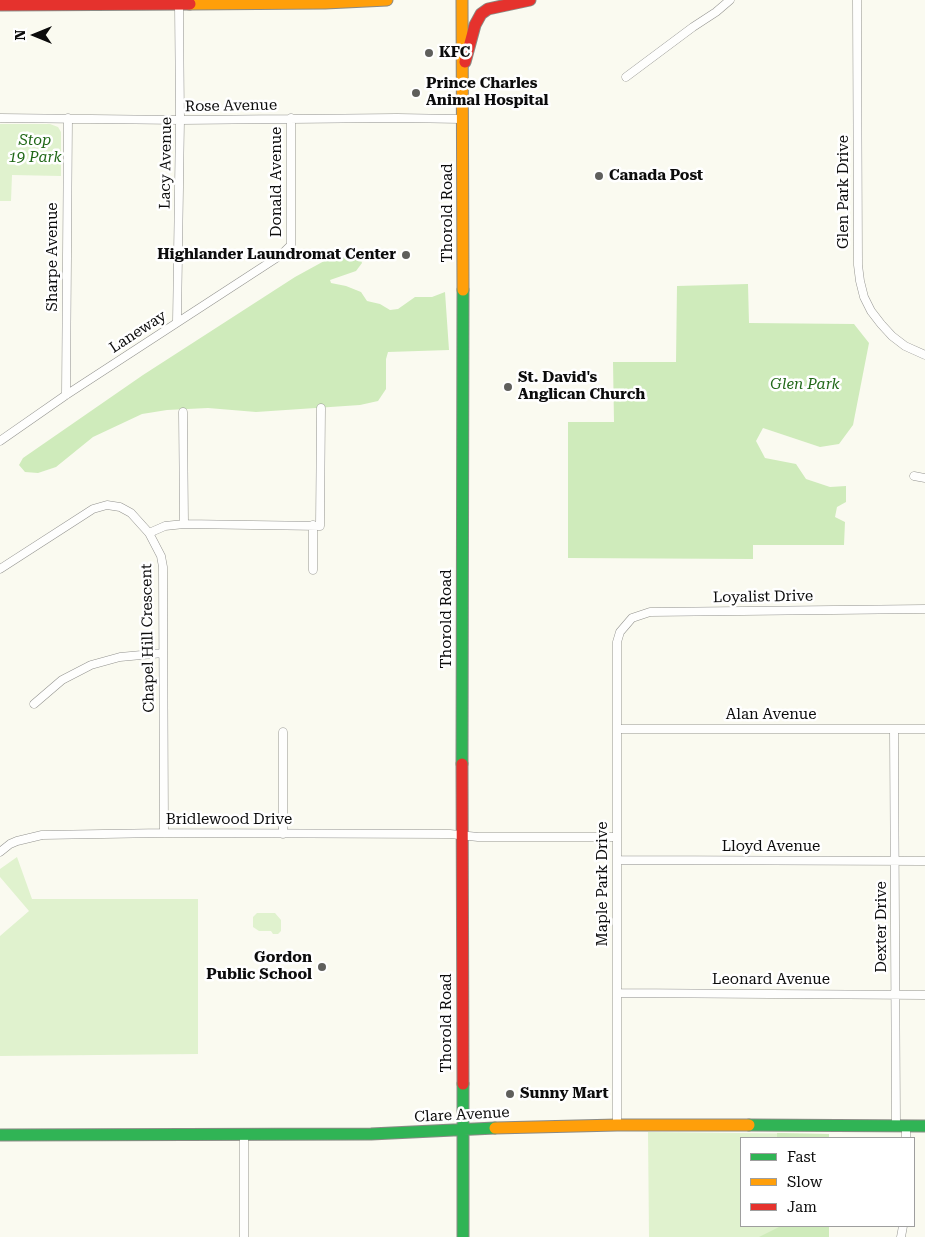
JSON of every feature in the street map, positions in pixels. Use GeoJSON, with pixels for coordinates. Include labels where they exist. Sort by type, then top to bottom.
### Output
{"type":"FeatureCollection","features":[{"type":"Feature","properties":{"kind":"street"},"geometry":{"type":"LineString","coordinates":[[0,5],[92,2],[179,4],[325,3],[387,0]]}},
{"type":"Feature","properties":{"kind":"street","name":"Thorold Road"},"geometry":{"type":"LineString","coordinates":[[462,0],[463,1237]]}},
{"type":"Feature","properties":{"kind":"street"},"geometry":{"type":"LineString","coordinates":[[462,73],[475,25],[481,14],[488,9],[530,0]]}},
{"type":"Feature","properties":{"kind":"street"},"geometry":{"type":"LineString","coordinates":[[626,77],[730,0]]}},
{"type":"Feature","properties":{"kind":"street","name":"Glen Park Drive"},"geometry":{"type":"LineString","coordinates":[[857,0],[858,257],[860,281],[864,297],[871,311],[881,324],[905,346],[925,355]]}},
{"type":"Feature","properties":{"kind":"street","name":"Lacy Avenue"},"geometry":{"type":"LineString","coordinates":[[177,322],[180,120],[179,4]]}},
{"type":"Feature","properties":{"kind":"street","name":"Rose Avenue"},"geometry":{"type":"LineString","coordinates":[[0,118],[180,120],[291,118],[462,119]]}},
{"type":"Feature","properties":{"kind":"street","name":"Sharpe Avenue"},"geometry":{"type":"LineString","coordinates":[[66,395],[68,118]]}},
{"type":"Feature","properties":{"kind":"street","name":"Donald Avenue"},"geometry":{"type":"LineString","coordinates":[[291,118],[291,245]]}},
{"type":"Feature","properties":{"kind":"street","name":"Laneway"},"geometry":{"type":"LineString","coordinates":[[0,441],[66,395],[281,255],[291,245]]}},
{"type":"Feature","properties":{"kind":"street"},"geometry":{"type":"LineString","coordinates":[[149,533],[166,526],[184,524],[320,526],[321,408]]}},
{"type":"Feature","properties":{"kind":"street"},"geometry":{"type":"LineString","coordinates":[[182,412],[184,524]]}},
{"type":"Feature","properties":{"kind":"street"},"geometry":{"type":"LineString","coordinates":[[914,476],[925,478]]}},
{"type":"Feature","properties":{"kind":"street","name":"Chapel Hill Crescent"},"geometry":{"type":"LineString","coordinates":[[0,569],[93,509],[107,505],[120,507],[131,513],[149,533],[161,556],[163,567],[164,833]]}},
{"type":"Feature","properties":{"kind":"street"},"geometry":{"type":"LineString","coordinates":[[313,526],[313,570]]}},
{"type":"Feature","properties":{"kind":"street","name":"Loyalist Drive"},"geometry":{"type":"LineString","coordinates":[[617,642],[620,632],[627,622],[638,615],[650,612],[925,608]]}},
{"type":"Feature","properties":{"kind":"street","name":"Maple Park Drive"},"geometry":{"type":"LineString","coordinates":[[617,642],[617,1125]]}},
{"type":"Feature","properties":{"kind":"street"},"geometry":{"type":"LineString","coordinates":[[34,704],[62,680],[91,665],[120,657],[163,653]]}},
{"type":"Feature","properties":{"kind":"street","name":"Alan Avenue"},"geometry":{"type":"LineString","coordinates":[[616,729],[925,729]]}},
{"type":"Feature","properties":{"kind":"street","name":"Dexter Drive"},"geometry":{"type":"LineString","coordinates":[[894,729],[896,995],[901,1126],[906,1137]]}},
{"type":"Feature","properties":{"kind":"street"},"geometry":{"type":"LineString","coordinates":[[283,732],[283,834]]}},
{"type":"Feature","properties":{"kind":"street","name":"Bridlewood Drive"},"geometry":{"type":"LineString","coordinates":[[0,852],[18,840],[42,835],[164,833],[462,835]]}},
{"type":"Feature","properties":{"kind":"street"},"geometry":{"type":"LineString","coordinates":[[462,835],[508,838],[617,837]]}},
{"type":"Feature","properties":{"kind":"street","name":"Lloyd Avenue"},"geometry":{"type":"LineString","coordinates":[[617,860],[925,861]]}},
{"type":"Feature","properties":{"kind":"street","name":"Leonard Avenue"},"geometry":{"type":"LineString","coordinates":[[617,993],[925,995]]}},
{"type":"Feature","properties":{"kind":"street","name":"Clare Avenue"},"geometry":{"type":"LineString","coordinates":[[0,1135],[371,1134],[462,1129],[617,1125],[925,1126]]}},
{"type":"Feature","properties":{"kind":"street"},"geometry":{"type":"LineString","coordinates":[[244,1135],[244,1237]]}},
{"type":"Feature","properties":{"kind":"green space","name":"Stop 19 Park"},"geometry":{"type":"Polygon","coordinates":[[[0,124],[50,124],[58,127],[61,132],[61,176],[12,175],[11,201],[0,201],[0,124]]]}},
{"type":"Feature","properties":{"kind":"green space"},"geometry":{"type":"Polygon","coordinates":[[[359,255],[362,263],[356,271],[330,280],[331,283],[361,292],[367,301],[380,304],[390,310],[398,309],[415,297],[432,297],[445,292],[449,350],[388,352],[386,359],[386,389],[378,401],[360,405],[256,412],[208,408],[167,410],[142,414],[93,437],[56,467],[38,473],[25,472],[19,465],[23,458],[143,375],[295,277],[326,260],[359,255]]]}},
{"type":"Feature","properties":{"kind":"green space","name":"Glen Park"},"geometry":{"type":"Polygon","coordinates":[[[748,284],[749,323],[854,324],[869,343],[853,425],[839,444],[820,447],[763,428],[756,441],[765,458],[796,464],[806,479],[830,487],[846,486],[846,502],[837,507],[835,517],[845,522],[844,545],[753,545],[753,559],[568,558],[568,422],[614,422],[613,362],[676,362],[677,286],[748,284]]]}},
{"type":"Feature","properties":{"kind":"green space"},"geometry":{"type":"Polygon","coordinates":[[[17,857],[32,899],[198,899],[198,1054],[0,1056],[0,936],[29,911],[0,877],[0,869],[17,857]]]}},
{"type":"Feature","properties":{"kind":"green space"},"geometry":{"type":"Polygon","coordinates":[[[257,913],[275,913],[281,920],[281,931],[278,934],[273,934],[271,931],[259,931],[253,927],[253,917],[257,913]]]}},
{"type":"Feature","properties":{"kind":"green space"},"geometry":{"type":"Polygon","coordinates":[[[648,1132],[829,1134],[829,1137],[740,1137],[740,1227],[829,1227],[829,1237],[649,1237],[648,1132]]]}},
{"type":"Feature","properties":{"kind":"green space"},"geometry":{"type":"Polygon","coordinates":[[[777,1133],[829,1134],[829,1137],[777,1137],[777,1133]]]}},
{"type":"Feature","properties":{"kind":"green space"},"geometry":{"type":"Polygon","coordinates":[[[779,1227],[829,1227],[829,1237],[759,1237],[779,1227]]]}},
{"type":"Feature","properties":{"kind":"traffic: fast"},"geometry":{"type":"LineString","coordinates":[[462,764],[463,290]]}},
{"type":"Feature","properties":{"kind":"traffic: fast"},"geometry":{"type":"LineString","coordinates":[[463,1084],[463,1237]]}},
{"type":"Feature","properties":{"kind":"traffic: fast"},"geometry":{"type":"LineString","coordinates":[[749,1125],[925,1126]]}},
{"type":"Feature","properties":{"kind":"traffic: fast"},"geometry":{"type":"LineString","coordinates":[[0,1135],[371,1134],[495,1128]]}},
{"type":"Feature","properties":{"kind":"traffic: slow"},"geometry":{"type":"LineString","coordinates":[[190,4],[325,3],[387,0]]}},
{"type":"Feature","properties":{"kind":"traffic: slow"},"geometry":{"type":"LineString","coordinates":[[462,0],[463,290]]}},
{"type":"Feature","properties":{"kind":"traffic: slow"},"geometry":{"type":"LineString","coordinates":[[495,1128],[617,1125],[749,1125]]}},
{"type":"Feature","properties":{"kind":"traffic: jam"},"geometry":{"type":"LineString","coordinates":[[465,62],[475,25],[481,14],[488,9],[530,0]]}},
{"type":"Feature","properties":{"kind":"traffic: jam"},"geometry":{"type":"LineString","coordinates":[[0,5],[190,4]]}},
{"type":"Feature","properties":{"kind":"traffic: jam"},"geometry":{"type":"LineString","coordinates":[[462,764],[463,1084]]}},
{"type":"Feature","properties":{"kind":"place","name":"KFC"},"geometry":{"type":"Point","coordinates":[429,53]}},
{"type":"Feature","properties":{"kind":"place","name":"Prince Charles Animal Hospital"},"geometry":{"type":"Point","coordinates":[416,93]}},
{"type":"Feature","properties":{"kind":"place","name":"Canada Post"},"geometry":{"type":"Point","coordinates":[599,176]}},
{"type":"Feature","properties":{"kind":"place","name":"Highlander Laundromat Center"},"geometry":{"type":"Point","coordinates":[406,255]}},
{"type":"Feature","properties":{"kind":"place","name":"St. David's Anglican Church"},"geometry":{"type":"Point","coordinates":[508,387]}},
{"type":"Feature","properties":{"kind":"place","name":"Gordon Public School"},"geometry":{"type":"Point","coordinates":[322,967]}},
{"type":"Feature","properties":{"kind":"place","name":"Sunny Mart"},"geometry":{"type":"Point","coordinates":[510,1094]}}]}
